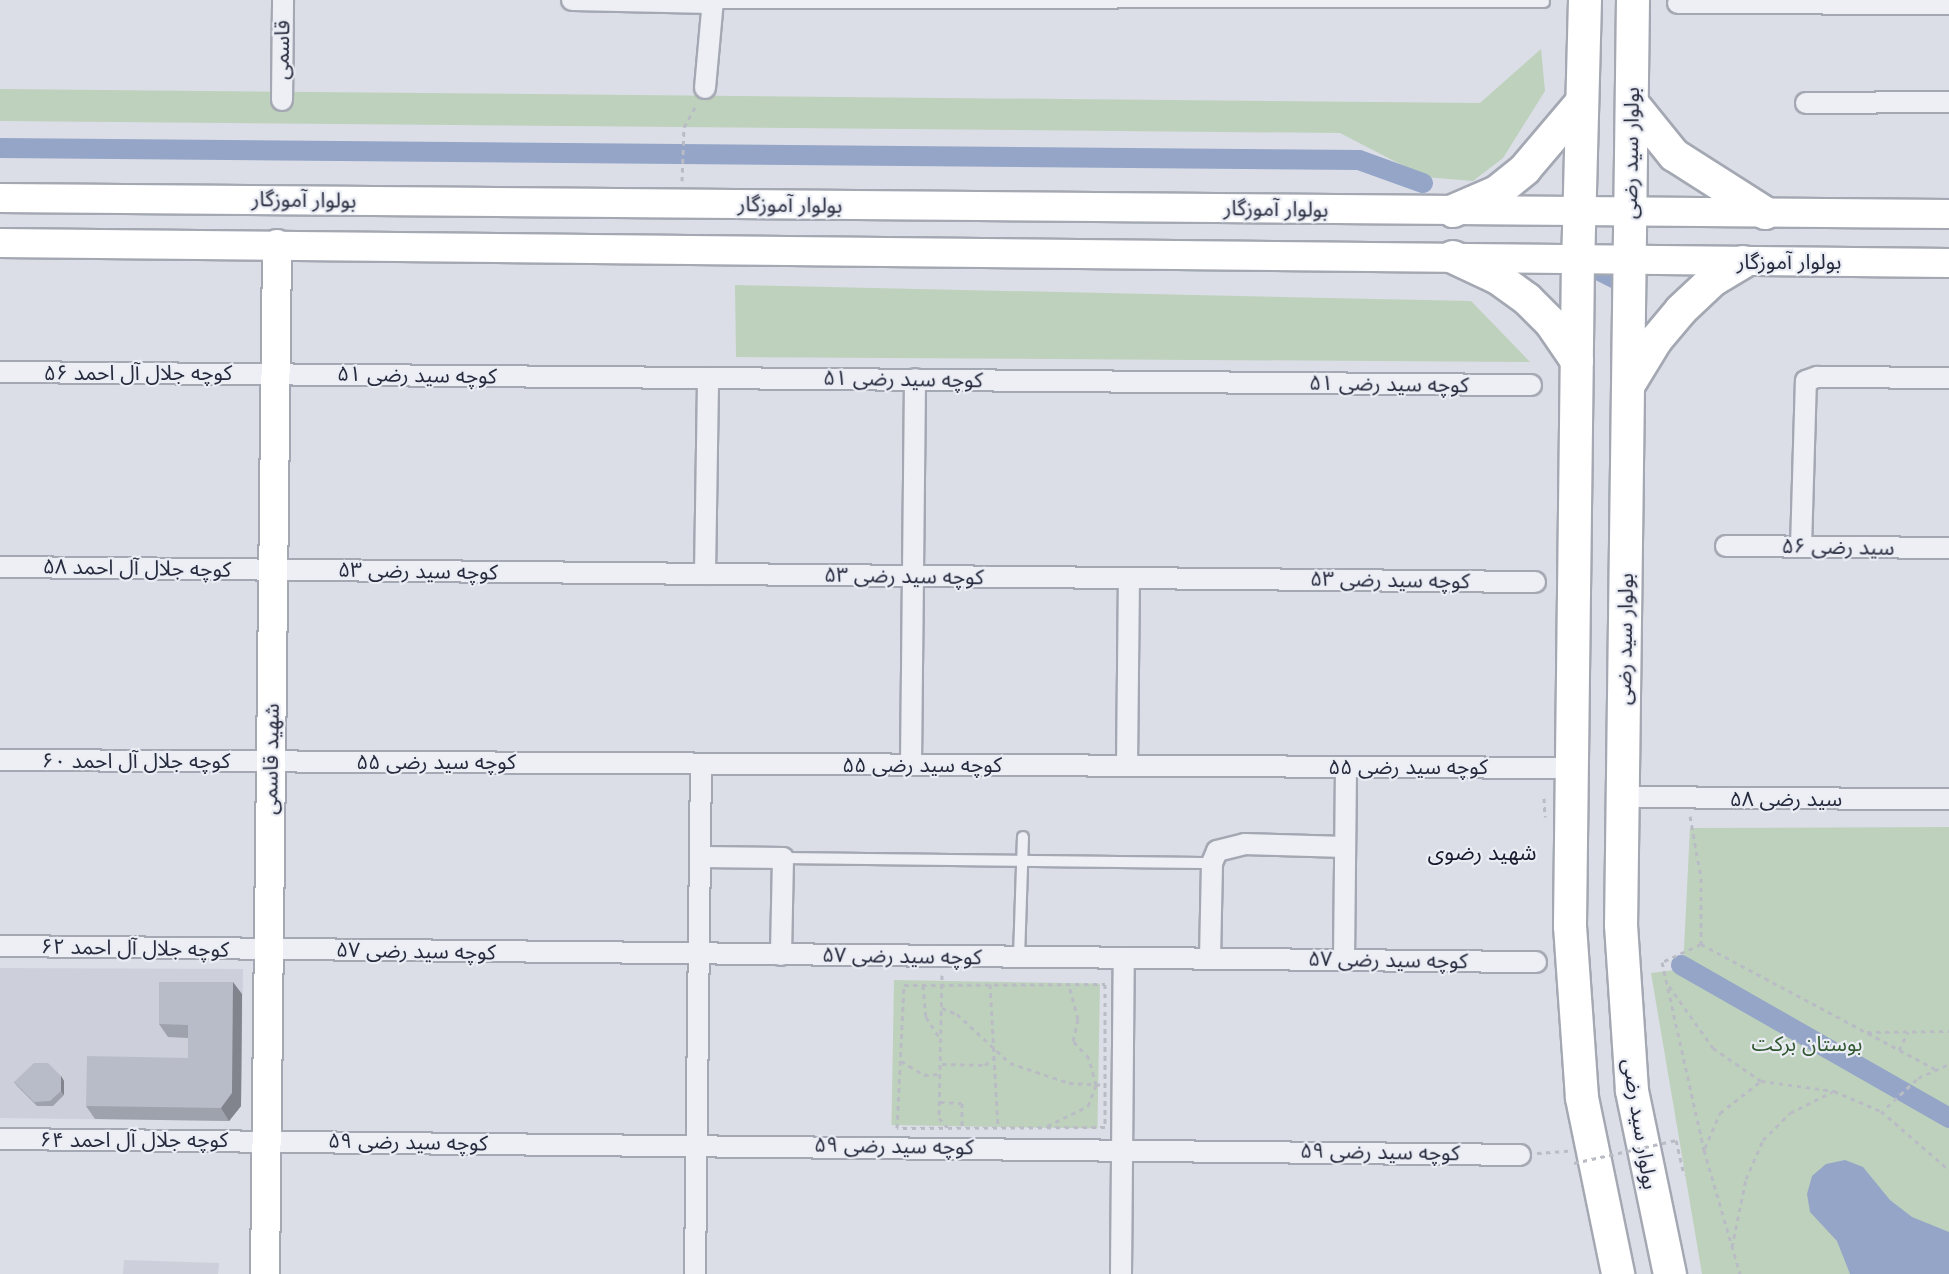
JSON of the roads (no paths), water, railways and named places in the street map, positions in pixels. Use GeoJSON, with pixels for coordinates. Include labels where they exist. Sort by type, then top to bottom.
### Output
{"type":"FeatureCollection","features":[{"type":"Feature","properties":{"kind":"main road"},"geometry":{"type":"LineString","coordinates":[[1585,0],[1578,260],[1572,768],[1573,1012],[1582,1098],[1618,1274]]}},
{"type":"Feature","properties":{"kind":"main road","name":"بولوار سید رضی"},"geometry":{"type":"LineString","coordinates":[[1633,0],[1623,797],[1624,1008],[1634,1102],[1670,1274]]}},
{"type":"Feature","properties":{"kind":"main road"},"geometry":{"type":"LineString","coordinates":[[1452,211],[1497,192],[1526,169],[1582,102]]}},
{"type":"Feature","properties":{"kind":"main road"},"geometry":{"type":"LineString","coordinates":[[1632,103],[1674,155],[1765,213]]}},
{"type":"Feature","properties":{"kind":"main road","name":"بولوار آموزگار"},"geometry":{"type":"LineString","coordinates":[[0,198],[1630,212]]}},
{"type":"Feature","properties":{"kind":"main road"},"geometry":{"type":"LineString","coordinates":[[1630,212],[1949,214]]}},
{"type":"Feature","properties":{"kind":"main road"},"geometry":{"type":"LineString","coordinates":[[0,243],[277,244],[1578,260]]}},
{"type":"Feature","properties":{"kind":"main road","name":"شهید قاسمی"},"geometry":{"type":"LineString","coordinates":[[266,1274],[277,244]]}},
{"type":"Feature","properties":{"kind":"main road"},"geometry":{"type":"LineString","coordinates":[[1453,257],[1498,278],[1527,299],[1551,323],[1577,361]]}},
{"type":"Feature","properties":{"kind":"main road","name":"بولوار آموزگار"},"geometry":{"type":"LineString","coordinates":[[1578,260],[1949,263]]}},
{"type":"Feature","properties":{"kind":"main road"},"geometry":{"type":"LineString","coordinates":[[1628,387],[1656,340],[1681,310],[1713,280],[1743,262]]}},
{"type":"Feature","properties":{"kind":"street","name":"قاسمی"},"geometry":{"type":"LineString","coordinates":[[282,0],[282,100]]}},
{"type":"Feature","properties":{"kind":"street"},"geometry":{"type":"LineString","coordinates":[[572,0],[713,2],[705,88]]}},
{"type":"Feature","properties":{"kind":"street"},"geometry":{"type":"LineString","coordinates":[[1678,3],[1949,4]]}},
{"type":"Feature","properties":{"kind":"street"},"geometry":{"type":"LineString","coordinates":[[1806,103],[1949,102]]}},
{"type":"Feature","properties":{"kind":"street","name":"کوچه جلال آل احمد ۵۶"},"geometry":{"type":"LineString","coordinates":[[0,372],[276,374]]}},
{"type":"Feature","properties":{"kind":"street","name":"کوچه سید رضی ۵۱"},"geometry":{"type":"LineString","coordinates":[[276,374],[1531,386]]}},
{"type":"Feature","properties":{"kind":"street"},"geometry":{"type":"LineString","coordinates":[[1801,547],[1806,381],[1817,377],[1949,378]]}},
{"type":"Feature","properties":{"kind":"street"},"geometry":{"type":"LineString","coordinates":[[705,574],[708,378]]}},
{"type":"Feature","properties":{"kind":"street"},"geometry":{"type":"LineString","coordinates":[[911,765],[915,380]]}},
{"type":"Feature","properties":{"kind":"street","name":"سید رضی ۵۶"},"geometry":{"type":"LineString","coordinates":[[1726,546],[1949,548]]}},
{"type":"Feature","properties":{"kind":"street","name":"کوچه جلال آل احمد ۵۸"},"geometry":{"type":"LineString","coordinates":[[0,567],[274,570]]}},
{"type":"Feature","properties":{"kind":"street","name":"کوچه سید رضی ۵۳"},"geometry":{"type":"LineString","coordinates":[[274,570],[1535,582]]}},
{"type":"Feature","properties":{"kind":"street"},"geometry":{"type":"LineString","coordinates":[[1127,766],[1129,578]]}},
{"type":"Feature","properties":{"kind":"street","name":"کوچه جلال آل احمد ۶۰"},"geometry":{"type":"LineString","coordinates":[[0,760],[271,761]]}},
{"type":"Feature","properties":{"kind":"street","name":"کوچه سید رضی ۵۵"},"geometry":{"type":"LineString","coordinates":[[271,761],[1572,768]]}},
{"type":"Feature","properties":{"kind":"street"},"geometry":{"type":"LineString","coordinates":[[695,1274],[701,764]]}},
{"type":"Feature","properties":{"kind":"street"},"geometry":{"type":"LineString","coordinates":[[1344,960],[1346,767]]}},
{"type":"Feature","properties":{"kind":"street","name":"سید رضی ۵۸"},"geometry":{"type":"LineString","coordinates":[[1623,797],[1949,799]]}},
{"type":"Feature","properties":{"kind":"street"},"geometry":{"type":"LineString","coordinates":[[1210,958],[1212,863],[1217,851],[1245,844],[1344,847]]}},
{"type":"Feature","properties":{"kind":"street"},"geometry":{"type":"LineString","coordinates":[[701,857],[783,858],[781,955]]}},
{"type":"Feature","properties":{"kind":"street","name":"کوچه جلال آل احمد ۶۲"},"geometry":{"type":"LineString","coordinates":[[0,946],[269,950]]}},
{"type":"Feature","properties":{"kind":"street","name":"کوچه سید رضی ۵۷"},"geometry":{"type":"LineString","coordinates":[[269,950],[1536,962]]}},
{"type":"Feature","properties":{"kind":"street"},"geometry":{"type":"LineString","coordinates":[[1121,1274],[1122,1148],[1114,1086],[1124,958]]}},
{"type":"Feature","properties":{"kind":"street","name":"کوچه سید رضی ۵۹"},"geometry":{"type":"LineString","coordinates":[[267,1140],[697,1144],[963,1137],[999,1147],[1520,1155]]}},
{"type":"Feature","properties":{"kind":"street","name":"کوچه جلال آل احمد ۶۴"},"geometry":{"type":"LineString","coordinates":[[0,1139],[267,1140]]}},
{"type":"Feature","properties":{"kind":"lane"},"geometry":{"type":"LineString","coordinates":[[713,2],[1544,2]]}},
{"type":"Feature","properties":{"kind":"lane"},"geometry":{"type":"LineString","coordinates":[[1020,957],[1023,837]]}},
{"type":"Feature","properties":{"kind":"lane"},"geometry":{"type":"LineString","coordinates":[[783,858],[1212,863]]}},
{"type":"Feature","properties":{"kind":"water"},"geometry":{"type":"Polygon","coordinates":[[[1845,1160],[1863,1167],[1890,1200],[1912,1217],[1949,1232],[1949,1274],[1850,1274],[1837,1241],[1810,1212],[1807,1194],[1812,1176],[1826,1164],[1845,1160]]]}},
{"type":"Feature","properties":{"kind":"waterway"},"geometry":{"type":"LineString","coordinates":[[0,148],[1359,160],[1423,183]]}},
{"type":"Feature","properties":{"kind":"waterway"},"geometry":{"type":"LineString","coordinates":[[1582,262],[1617,280]]}},
{"type":"Feature","properties":{"kind":"waterway"},"geometry":{"type":"LineString","coordinates":[[1681,965],[1949,1118]]}},
{"type":"Feature","properties":{"kind":"district","name":"شهید رضوی"},"geometry":{"type":"Point","coordinates":[1482,853]}},
{"type":"Feature","properties":{"kind":"park label","name":"بوستان برکت"},"geometry":{"type":"Point","coordinates":[1807,1044]}}]}
